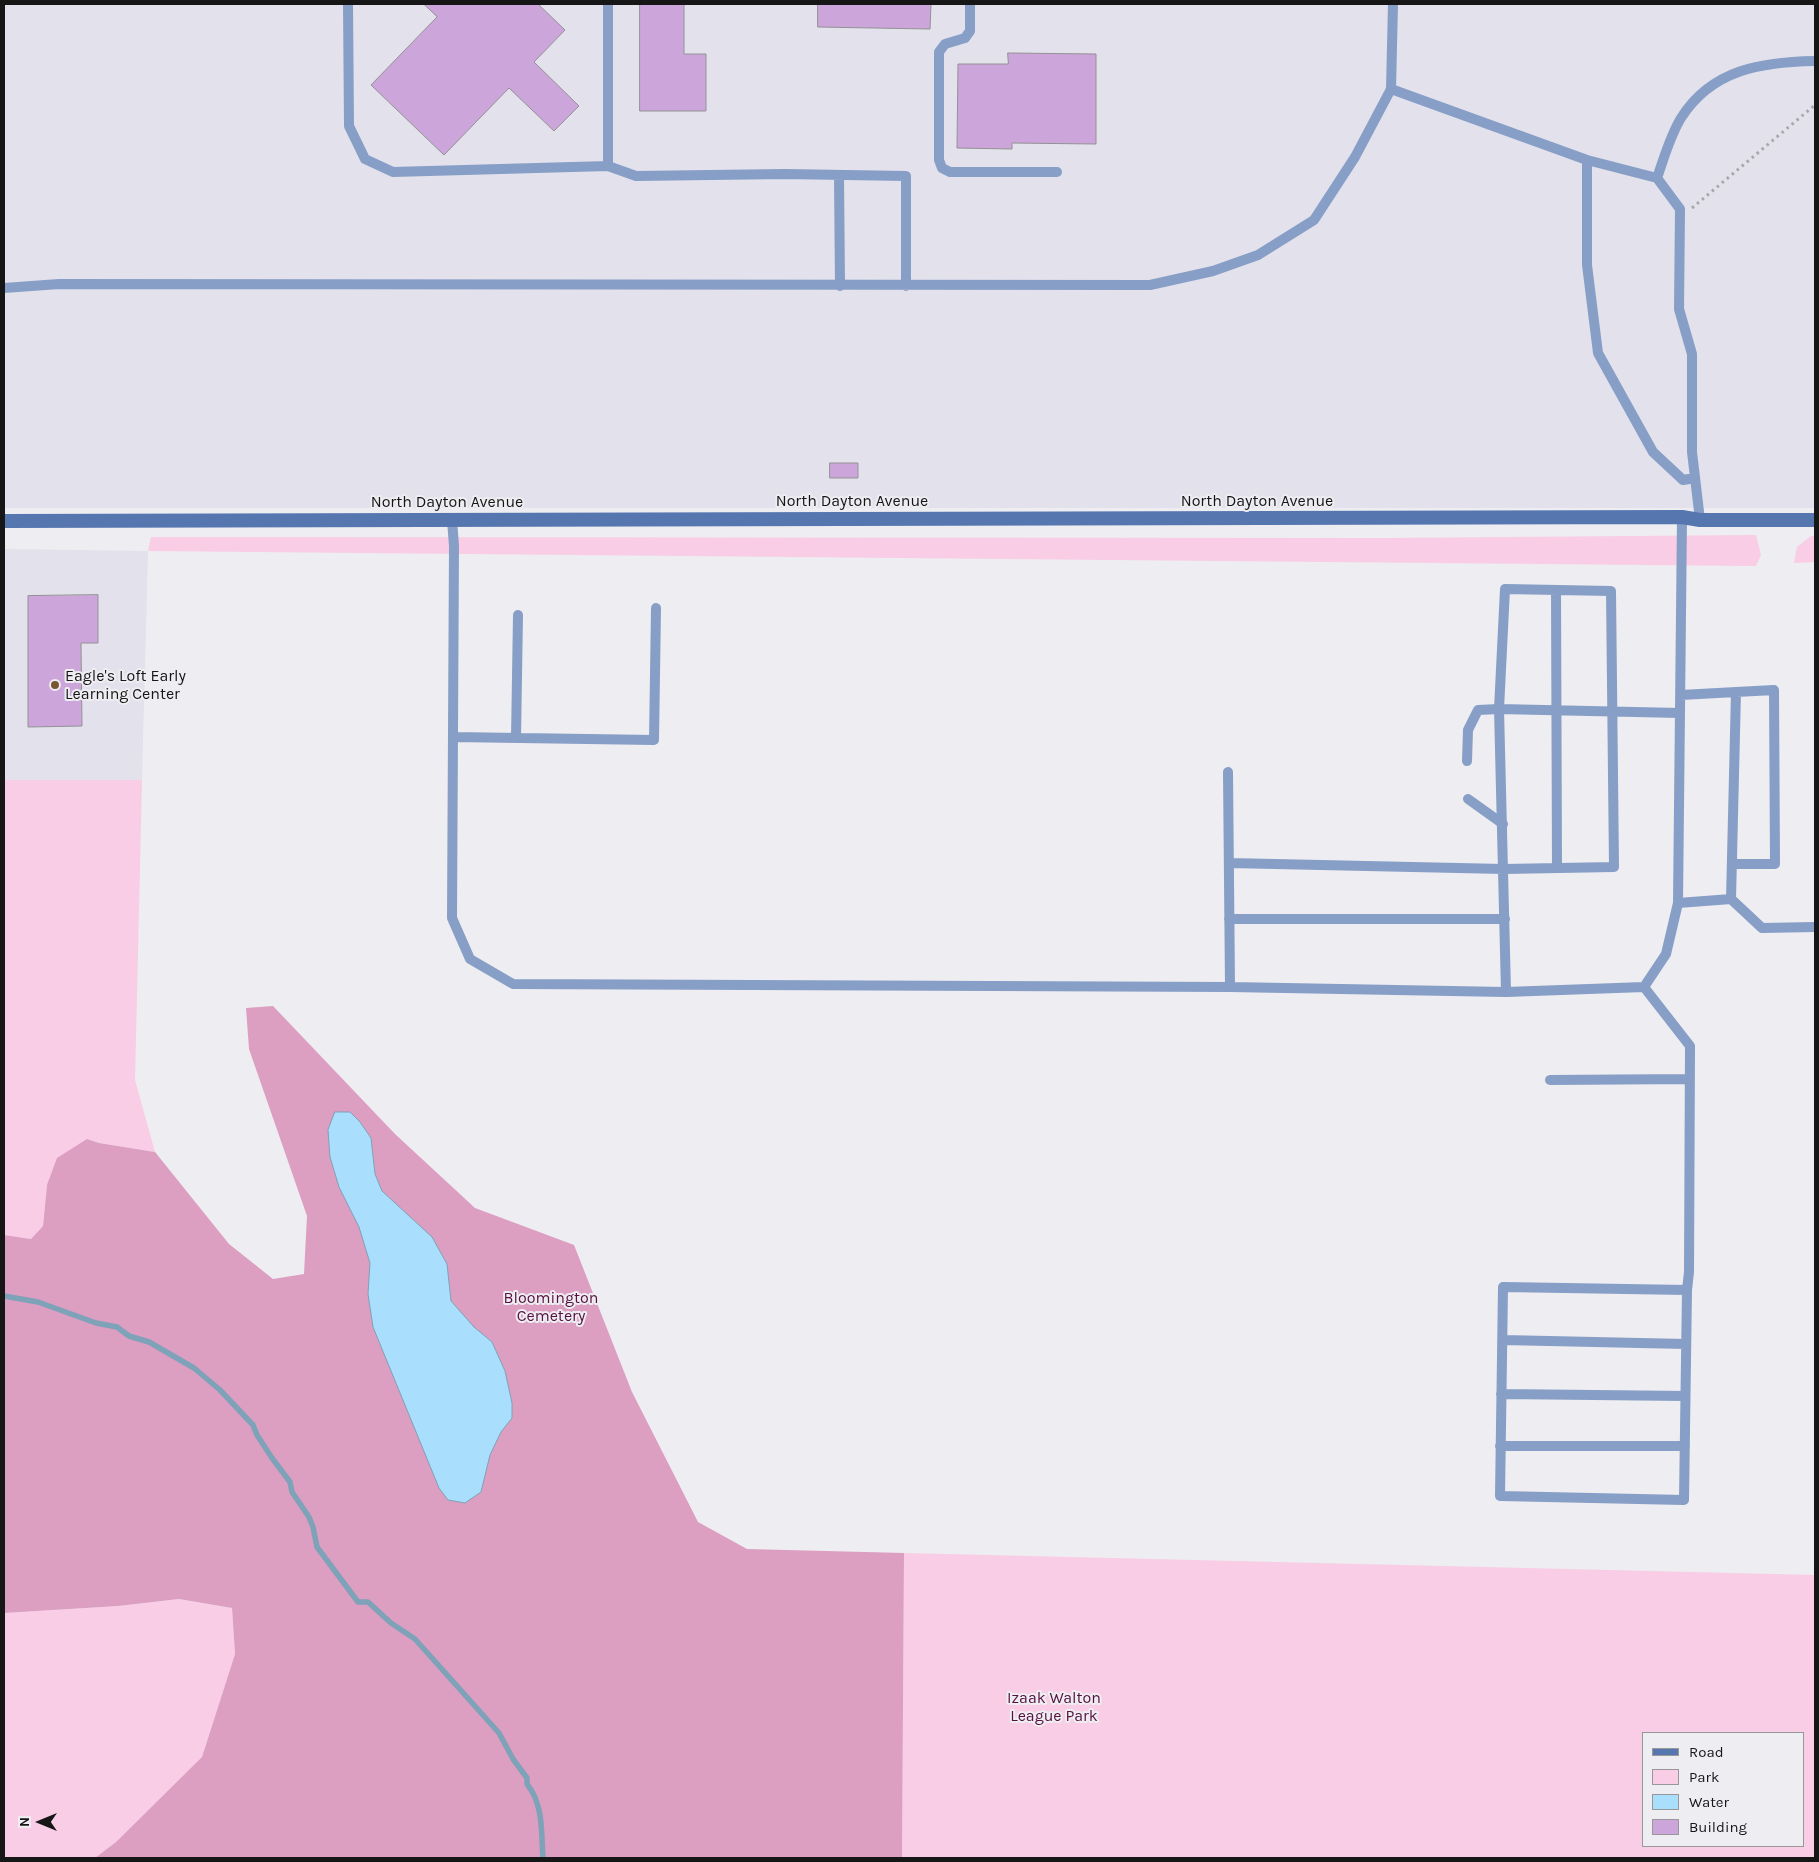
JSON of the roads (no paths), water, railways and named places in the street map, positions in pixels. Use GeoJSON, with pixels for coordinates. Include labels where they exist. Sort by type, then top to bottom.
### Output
{"type":"FeatureCollection","features":[{"type":"Feature","properties":{"kind":"main road","name":"North Dayton Avenue"},"geometry":{"type":"LineString","coordinates":[[4,521],[1682,517],[1700,520],[1815,520]]}},
{"type":"Feature","properties":{"kind":"lane"},"geometry":{"type":"LineString","coordinates":[[348,4],[349,126],[365,159],[394,172],[608,166],[636,176],[906,176],[906,286]]}},
{"type":"Feature","properties":{"kind":"lane"},"geometry":{"type":"LineString","coordinates":[[608,4],[608,166]]}},
{"type":"Feature","properties":{"kind":"lane"},"geometry":{"type":"LineString","coordinates":[[970,4],[970,31],[965,38],[945,44],[939,52],[939,160],[942,168],[950,172],[1057,172]]}},
{"type":"Feature","properties":{"kind":"lane"},"geometry":{"type":"LineString","coordinates":[[4,288],[59,284],[1150,285],[1213,271],[1258,255],[1314,220],[1355,157],[1391,88],[1393,4]]}},
{"type":"Feature","properties":{"kind":"lane"},"geometry":{"type":"LineString","coordinates":[[1657,178],[1681,118],[1706,89],[1741,70],[1780,62],[1815,61]]}},
{"type":"Feature","properties":{"kind":"lane"},"geometry":{"type":"LineString","coordinates":[[1391,88],[1587,160],[1657,178],[1680,209],[1679,309],[1692,354],[1692,452],[1700,520]]}},
{"type":"Feature","properties":{"kind":"lane"},"geometry":{"type":"LineString","coordinates":[[1587,160],[1587,265],[1598,353],[1653,452],[1682,480],[1695,478]]}},
{"type":"Feature","properties":{"kind":"lane"},"geometry":{"type":"LineString","coordinates":[[839,175],[840,286]]}},
{"type":"Feature","properties":{"kind":"lane"},"geometry":{"type":"LineString","coordinates":[[1644,987],[1666,954],[1678,903],[1682,517]]}},
{"type":"Feature","properties":{"kind":"lane"},"geometry":{"type":"LineString","coordinates":[[452,520],[454,546],[452,918],[470,959],[513,984],[1230,986],[1506,992],[1644,987]]}},
{"type":"Feature","properties":{"kind":"lane"},"geometry":{"type":"LineString","coordinates":[[1229,863],[1504,868],[1614,867],[1611,590],[1505,589],[1499,708],[1503,824],[1504,868],[1505,919],[1506,992]]}},
{"type":"Feature","properties":{"kind":"lane"},"geometry":{"type":"LineString","coordinates":[[1556,590],[1558,710],[1557,868]]}},
{"type":"Feature","properties":{"kind":"lane"},"geometry":{"type":"LineString","coordinates":[[453,737],[654,740],[656,608]]}},
{"type":"Feature","properties":{"kind":"lane"},"geometry":{"type":"LineString","coordinates":[[516,738],[518,615]]}},
{"type":"Feature","properties":{"kind":"lane"},"geometry":{"type":"LineString","coordinates":[[1681,695],[1774,690],[1775,864],[1732,864]]}},
{"type":"Feature","properties":{"kind":"lane"},"geometry":{"type":"LineString","coordinates":[[1731,899],[1736,692]]}},
{"type":"Feature","properties":{"kind":"lane"},"geometry":{"type":"LineString","coordinates":[[1467,761],[1468,730],[1478,710],[1499,708],[1680,713]]}},
{"type":"Feature","properties":{"kind":"lane"},"geometry":{"type":"LineString","coordinates":[[1228,772],[1230,986]]}},
{"type":"Feature","properties":{"kind":"lane"},"geometry":{"type":"LineString","coordinates":[[1468,800],[1503,824]]}},
{"type":"Feature","properties":{"kind":"lane"},"geometry":{"type":"LineString","coordinates":[[1678,903],[1731,899],[1762,928],[1815,927]]}},
{"type":"Feature","properties":{"kind":"lane"},"geometry":{"type":"LineString","coordinates":[[1229,918],[1505,919]]}},
{"type":"Feature","properties":{"kind":"lane"},"geometry":{"type":"LineString","coordinates":[[1644,987],[1690,1046],[1689,1272],[1687,1290],[1684,1500],[1500,1496],[1504,1287],[1687,1290]]}},
{"type":"Feature","properties":{"kind":"lane"},"geometry":{"type":"LineString","coordinates":[[1550,1080],[1690,1079]]}},
{"type":"Feature","properties":{"kind":"lane"},"geometry":{"type":"LineString","coordinates":[[1503,1340],[1686,1344]]}},
{"type":"Feature","properties":{"kind":"lane"},"geometry":{"type":"LineString","coordinates":[[1501,1394],[1686,1396]]}},
{"type":"Feature","properties":{"kind":"lane"},"geometry":{"type":"LineString","coordinates":[[1500,1446],[1685,1446]]}},
{"type":"Feature","properties":{"kind":"water"},"geometry":{"type":"Polygon","coordinates":[[[335,1112],[350,1112],[371,1138],[375,1174],[382,1191],[432,1237],[447,1264],[451,1301],[474,1327],[492,1342],[505,1371],[512,1403],[512,1418],[501,1432],[490,1455],[481,1492],[465,1503],[448,1500],[439,1488],[373,1327],[368,1294],[370,1263],[359,1227],[339,1187],[330,1157],[328,1130],[335,1112]]]}},
{"type":"Feature","properties":{"kind":"waterway"},"geometry":{"type":"LineString","coordinates":[[4,1296],[38,1302],[96,1323],[117,1327],[129,1336],[149,1342],[194,1368],[220,1390],[253,1425],[257,1435],[290,1482],[292,1492],[309,1517],[317,1547],[358,1602],[368,1602],[391,1623],[415,1639],[499,1733],[513,1759],[527,1778],[527,1784],[536,1801],[541,1820],[543,1858]]}},
{"type":"Feature","properties":{"kind":"place","name":"Eagle's Loft Early Learning Center"},"geometry":{"type":"Point","coordinates":[55,685]}},
{"type":"Feature","properties":{"kind":"park label","name":"Bloomington Cemetery"},"geometry":{"type":"Point","coordinates":[551,1307]}},
{"type":"Feature","properties":{"kind":"park label","name":"Izaak Walton League Park"},"geometry":{"type":"Point","coordinates":[1054,1707]}}]}
